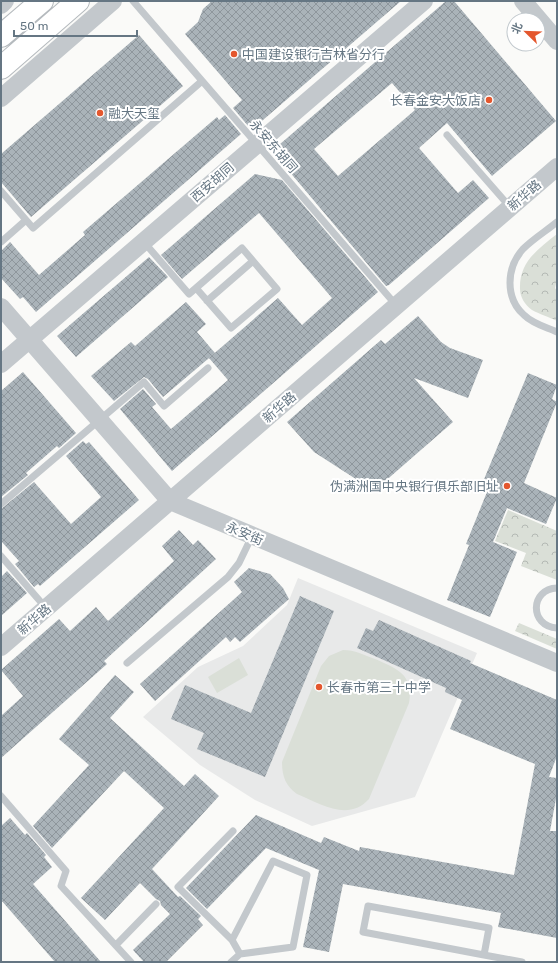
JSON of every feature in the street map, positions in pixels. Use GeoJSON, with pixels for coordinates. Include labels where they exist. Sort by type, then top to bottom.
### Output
{"type":"FeatureCollection","features":[{"type":"Feature","properties":{"kind":"main road"},"geometry":{"type":"LineString","coordinates":[[1,36],[42,1]]}},
{"type":"Feature","properties":{"kind":"main road"},"geometry":{"type":"LineString","coordinates":[[1,68],[78,1]]}},
{"type":"Feature","properties":{"kind":"street"},"geometry":{"type":"LineString","coordinates":[[1,5],[5,1]]}},
{"type":"Feature","properties":{"kind":"street"},"geometry":{"type":"LineString","coordinates":[[1,98],[113,1]]}},
{"type":"Feature","properties":{"kind":"street","name":"西安胡同"},"geometry":{"type":"LineString","coordinates":[[1,364],[424,1]]}},
{"type":"Feature","properties":{"kind":"street"},"geometry":{"type":"LineString","coordinates":[[522,1],[553,33]]}},
{"type":"Feature","properties":{"kind":"street","name":"新华路"},"geometry":{"type":"LineString","coordinates":[[1,647],[557,167]]}},
{"type":"Feature","properties":{"kind":"street","name":"永安街"},"geometry":{"type":"LineString","coordinates":[[1,307],[170,501],[557,663]]}},
{"type":"Feature","properties":{"kind":"lane","name":"永安东胡同"},"geometry":{"type":"LineString","coordinates":[[133,1],[396,306]]}},
{"type":"Feature","properties":{"kind":"lane"},"geometry":{"type":"LineString","coordinates":[[1,191],[33,228],[202,81]]}},
{"type":"Feature","properties":{"kind":"lane"},"geometry":{"type":"LineString","coordinates":[[447,135],[510,208]]}},
{"type":"Feature","properties":{"kind":"lane"},"geometry":{"type":"LineString","coordinates":[[1,242],[26,220]]}},
{"type":"Feature","properties":{"kind":"lane"},"geometry":{"type":"LineString","coordinates":[[557,222],[523,249],[514,264],[510,280],[511,294],[516,305],[524,315],[532,321],[557,332]]}},
{"type":"Feature","properties":{"kind":"lane"},"geometry":{"type":"LineString","coordinates":[[143,241],[189,294],[242,248],[277,289],[231,328],[196,288]]}},
{"type":"Feature","properties":{"kind":"lane"},"geometry":{"type":"LineString","coordinates":[[208,301],[253,261]]}},
{"type":"Feature","properties":{"kind":"lane"},"geometry":{"type":"LineString","coordinates":[[1,504],[144,382],[164,406],[208,368]]}},
{"type":"Feature","properties":{"kind":"lane"},"geometry":{"type":"LineString","coordinates":[[127,663],[228,577],[238,563],[252,536]]}},
{"type":"Feature","properties":{"kind":"lane"},"geometry":{"type":"LineString","coordinates":[[1,556],[46,608]]}},
{"type":"Feature","properties":{"kind":"lane"},"geometry":{"type":"LineString","coordinates":[[557,588],[548,589],[542,594],[536,607],[537,613],[544,624],[557,628]]}},
{"type":"Feature","properties":{"kind":"lane"},"geometry":{"type":"LineString","coordinates":[[1,796],[66,871],[61,886],[131,962]]}},
{"type":"Feature","properties":{"kind":"lane"},"geometry":{"type":"LineString","coordinates":[[233,831],[178,887],[232,940],[240,954]]}},
{"type":"Feature","properties":{"kind":"lane"},"geometry":{"type":"LineString","coordinates":[[231,962],[240,954],[293,947],[307,875],[273,861],[232,940]]}},
{"type":"Feature","properties":{"kind":"lane"},"geometry":{"type":"LineString","coordinates":[[116,945],[156,904]]}},
{"type":"Feature","properties":{"kind":"lane"},"geometry":{"type":"LineString","coordinates":[[484,955],[489,928],[368,906],[363,932],[484,955],[522,962]]}},
{"type":"Feature","properties":{"kind":"shaded area","name":"长春市第三十中学"},"geometry":{"type":"Polygon","coordinates":[[[298,578],[477,653],[415,797],[312,826],[255,800],[200,765],[143,717],[198,667],[243,646],[287,605],[298,578]]]}},
{"type":"Feature","properties":{"kind":"green space"},"geometry":{"type":"Polygon","coordinates":[[[557,234],[557,279],[555,288],[557,291],[557,321],[529,308],[522,298],[520,289],[523,271],[526,264],[543,245],[557,234]]]}},
{"type":"Feature","properties":{"kind":"green space"},"geometry":{"type":"Polygon","coordinates":[[[508,510],[557,531],[557,580],[521,566],[526,553],[495,541],[508,510]]]}},
{"type":"Feature","properties":{"kind":"green space"},"geometry":{"type":"Polygon","coordinates":[[[519,623],[557,639],[557,649],[515,631],[519,623]]]}},
{"type":"Feature","properties":{"kind":"green space"},"geometry":{"type":"Polygon","coordinates":[[[343,650],[363,654],[391,666],[407,679],[410,693],[409,703],[369,799],[361,806],[343,810],[325,806],[297,794],[285,781],[282,762],[321,666],[329,656],[343,650]]]}},
{"type":"Feature","properties":{"kind":"green space"},"geometry":{"type":"Polygon","coordinates":[[[239,658],[248,675],[217,693],[208,677],[239,658]]]}},
{"type":"Feature","properties":{"kind":"building"},"geometry":{"type":"Polygon","coordinates":[[[212,1],[401,1],[256,126],[253,123],[249,127],[233,108],[242,100],[185,34],[198,22],[203,9],[212,1]]]}},
{"type":"Feature","properties":{"kind":"building"},"geometry":{"type":"Polygon","coordinates":[[[446,1],[454,1],[556,121],[492,176],[447,123],[419,148],[458,193],[473,180],[489,198],[386,286],[272,151],[446,1]],[[392,83],[314,149],[338,176],[415,110],[392,83]]]}},
{"type":"Feature","properties":{"kind":"building","name":"融大天玺"},"geometry":{"type":"Polygon","coordinates":[[[139,35],[183,86],[31,217],[1,182],[1,154],[139,35]]]}},
{"type":"Feature","properties":{"kind":"building"},"geometry":{"type":"Polygon","coordinates":[[[225,115],[241,134],[36,312],[23,297],[20,299],[1,278],[1,251],[10,242],[39,275],[85,235],[83,232],[217,117],[219,120],[225,115]]]}},
{"type":"Feature","properties":{"kind":"building"},"geometry":{"type":"Polygon","coordinates":[[[255,174],[282,180],[378,292],[172,471],[120,409],[143,389],[156,404],[152,407],[171,429],[228,380],[209,358],[278,298],[302,325],[332,298],[259,213],[182,279],[161,255],[255,174]]]}},
{"type":"Feature","properties":{"kind":"building"},"geometry":{"type":"Polygon","coordinates":[[[149,257],[168,277],[76,357],[57,336],[149,257]]]}},
{"type":"Feature","properties":{"kind":"building"},"geometry":{"type":"Polygon","coordinates":[[[186,302],[206,324],[197,332],[215,353],[163,397],[148,379],[144,377],[114,401],[91,376],[131,342],[135,346],[186,302]]]}},
{"type":"Feature","properties":{"kind":"building"},"geometry":{"type":"Polygon","coordinates":[[[418,316],[441,342],[450,348],[483,360],[468,398],[414,378],[453,422],[375,490],[366,480],[362,483],[314,452],[287,422],[381,340],[385,344],[418,316]]]}},
{"type":"Feature","properties":{"kind":"building"},"geometry":{"type":"Polygon","coordinates":[[[23,372],[76,433],[59,448],[57,446],[26,473],[28,475],[1,497],[1,391],[23,372]]]}},
{"type":"Feature","properties":{"kind":"building","name":"伪满洲国中央银行俱乐部旧址"},"geometry":{"type":"Polygon","coordinates":[[[528,373],[557,385],[552,399],[557,402],[524,483],[557,498],[546,524],[507,508],[493,542],[517,552],[490,617],[447,600],[469,545],[466,544],[487,492],[480,489],[528,373]]]}},
{"type":"Feature","properties":{"kind":"building"},"geometry":{"type":"Polygon","coordinates":[[[83,441],[86,444],[89,442],[139,500],[40,586],[38,584],[34,587],[15,564],[19,561],[1,541],[1,509],[34,482],[71,524],[101,497],[66,456],[83,441]]]}},
{"type":"Feature","properties":{"kind":"building"},"geometry":{"type":"Polygon","coordinates":[[[179,530],[193,545],[198,540],[216,559],[104,661],[107,664],[1,758],[1,716],[23,696],[1,670],[59,619],[70,631],[96,607],[108,621],[174,561],[162,546],[179,530]]]}},
{"type":"Feature","properties":{"kind":"building"},"geometry":{"type":"Polygon","coordinates":[[[249,568],[270,574],[283,588],[289,599],[240,642],[235,637],[230,642],[226,637],[155,701],[140,684],[242,592],[234,582],[249,568]]]}},
{"type":"Feature","properties":{"kind":"building"},"geometry":{"type":"Polygon","coordinates":[[[7,571],[27,593],[1,616],[1,577],[7,571]]]}},
{"type":"Feature","properties":{"kind":"building"},"geometry":{"type":"Polygon","coordinates":[[[300,596],[334,611],[265,777],[197,749],[204,733],[171,719],[185,685],[251,713],[300,596]]]}},
{"type":"Feature","properties":{"kind":"building"},"geometry":{"type":"Polygon","coordinates":[[[379,620],[471,661],[470,663],[557,700],[557,756],[549,777],[557,778],[557,793],[550,831],[557,831],[557,938],[498,927],[501,913],[343,884],[329,952],[303,947],[319,870],[266,848],[207,909],[186,888],[256,815],[321,843],[324,837],[359,851],[360,847],[514,875],[535,764],[450,729],[462,700],[445,692],[446,688],[357,648],[366,628],[373,631],[379,620]]]}},
{"type":"Feature","properties":{"kind":"building"},"geometry":{"type":"Polygon","coordinates":[[[115,675],[134,692],[110,718],[184,786],[195,774],[219,796],[152,869],[178,897],[180,896],[201,916],[198,919],[203,925],[166,962],[144,962],[133,950],[170,914],[161,905],[160,901],[140,883],[105,920],[81,898],[164,808],[124,771],[52,848],[33,826],[89,765],[59,739],[115,675]]]}},
{"type":"Feature","properties":{"kind":"building"},"geometry":{"type":"Polygon","coordinates":[[[10,818],[25,835],[27,833],[46,855],[44,857],[52,867],[33,884],[101,962],[55,962],[1,900],[1,826],[10,818]]]}},
{"type":"Feature","properties":{"kind":"place","name":"中国建设银行吉林省分行"},"geometry":{"type":"Point","coordinates":[234,54]}},
{"type":"Feature","properties":{"kind":"place","name":"长春金安大饭店"},"geometry":{"type":"Point","coordinates":[489,100]}},
{"type":"Feature","properties":{"kind":"place","name":"融大天玺"},"geometry":{"type":"Point","coordinates":[100,113]}},
{"type":"Feature","properties":{"kind":"place","name":"伪满洲国中央银行俱乐部旧址"},"geometry":{"type":"Point","coordinates":[507,486]}},
{"type":"Feature","properties":{"kind":"place","name":"长春市第三十中学"},"geometry":{"type":"Point","coordinates":[319,687]}}]}
